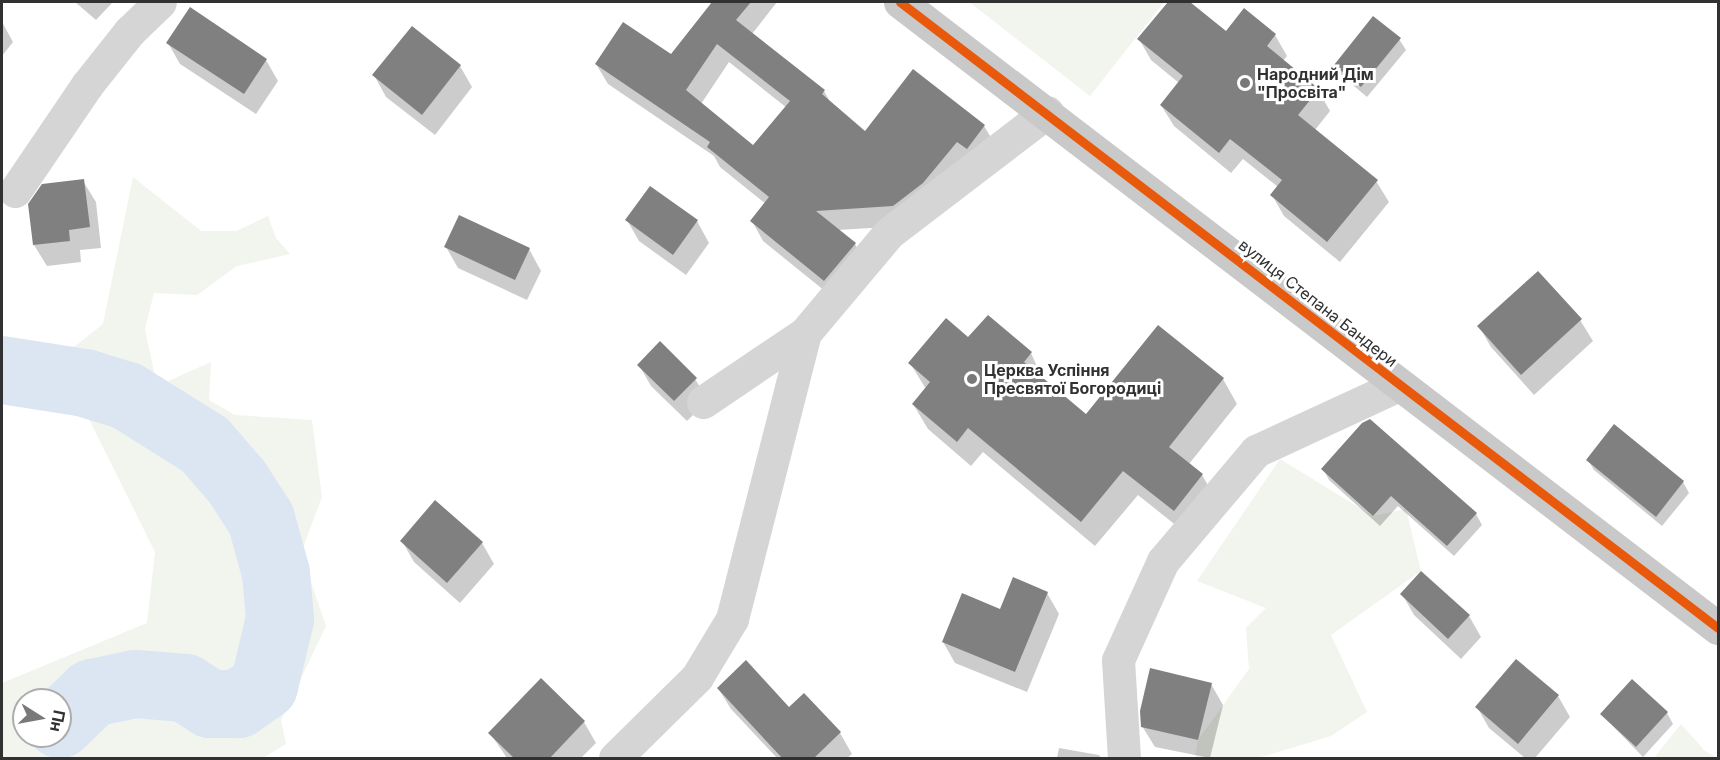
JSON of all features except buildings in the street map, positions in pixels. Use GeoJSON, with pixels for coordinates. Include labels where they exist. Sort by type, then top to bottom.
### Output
{"type":"FeatureCollection","features":[{"type":"Feature","properties":{"kind":"main road","name":"вулиця Степана Бандери"},"geometry":{"type":"LineString","coordinates":[[900,2],[1047,112],[1719,628]]}},
{"type":"Feature","properties":{"kind":"lane"},"geometry":{"type":"LineString","coordinates":[[15,191],[87,85],[129,32],[160,2]]}},
{"type":"Feature","properties":{"kind":"lane"},"geometry":{"type":"LineString","coordinates":[[704,402],[805,333],[889,233],[1047,112]]}},
{"type":"Feature","properties":{"kind":"lane"},"geometry":{"type":"LineString","coordinates":[[615,759],[697,677],[732,619],[805,333]]}},
{"type":"Feature","properties":{"kind":"lane"},"geometry":{"type":"LineString","coordinates":[[1124,759],[1118,660],[1163,561],[1256,451],[1400,385]]}},
{"type":"Feature","properties":{"kind":"shaded area"},"geometry":{"type":"Polygon","coordinates":[[[969,2],[1164,2],[1090,96],[969,2]]]}},
{"type":"Feature","properties":{"kind":"shaded area"},"geometry":{"type":"Polygon","coordinates":[[[133,177],[201,231],[236,231],[268,216],[276,238],[290,254],[237,266],[197,295],[154,293],[145,329],[157,386],[211,362],[209,400],[235,415],[312,420],[322,497],[301,553],[326,626],[281,720],[286,744],[263,758],[2,758],[2,683],[147,623],[155,552],[59,359],[103,324],[133,177]]]}},
{"type":"Feature","properties":{"kind":"shaded area"},"geometry":{"type":"Polygon","coordinates":[[[1280,459],[1373,516],[1406,509],[1421,571],[1331,635],[1367,712],[1331,736],[1258,758],[1195,758],[1198,740],[1249,669],[1246,628],[1266,608],[1197,581],[1280,459]]]}},
{"type":"Feature","properties":{"kind":"shaded area"},"geometry":{"type":"Polygon","coordinates":[[[1681,724],[1705,751],[1718,758],[1654,758],[1681,724]]]}},
{"type":"Feature","properties":{"kind":"waterway"},"geometry":{"type":"LineString","coordinates":[[2,370],[85,383],[127,396],[205,445],[237,482],[261,519],[276,573],[280,619],[264,686],[238,704],[210,704],[185,688],[135,684],[92,693],[72,712]]}},
{"type":"Feature","properties":{"kind":"cycle path"},"geometry":{"type":"LineString","coordinates":[[900,2],[1718,628]]}},
{"type":"Feature","properties":{"kind":"place","name":"Народний Дім \"Просвіта\""},"geometry":{"type":"Point","coordinates":[1245,83]}},
{"type":"Feature","properties":{"kind":"place","name":"Церква Успіння Пресвятої Богородиці"},"geometry":{"type":"Point","coordinates":[972,379]}}]}
